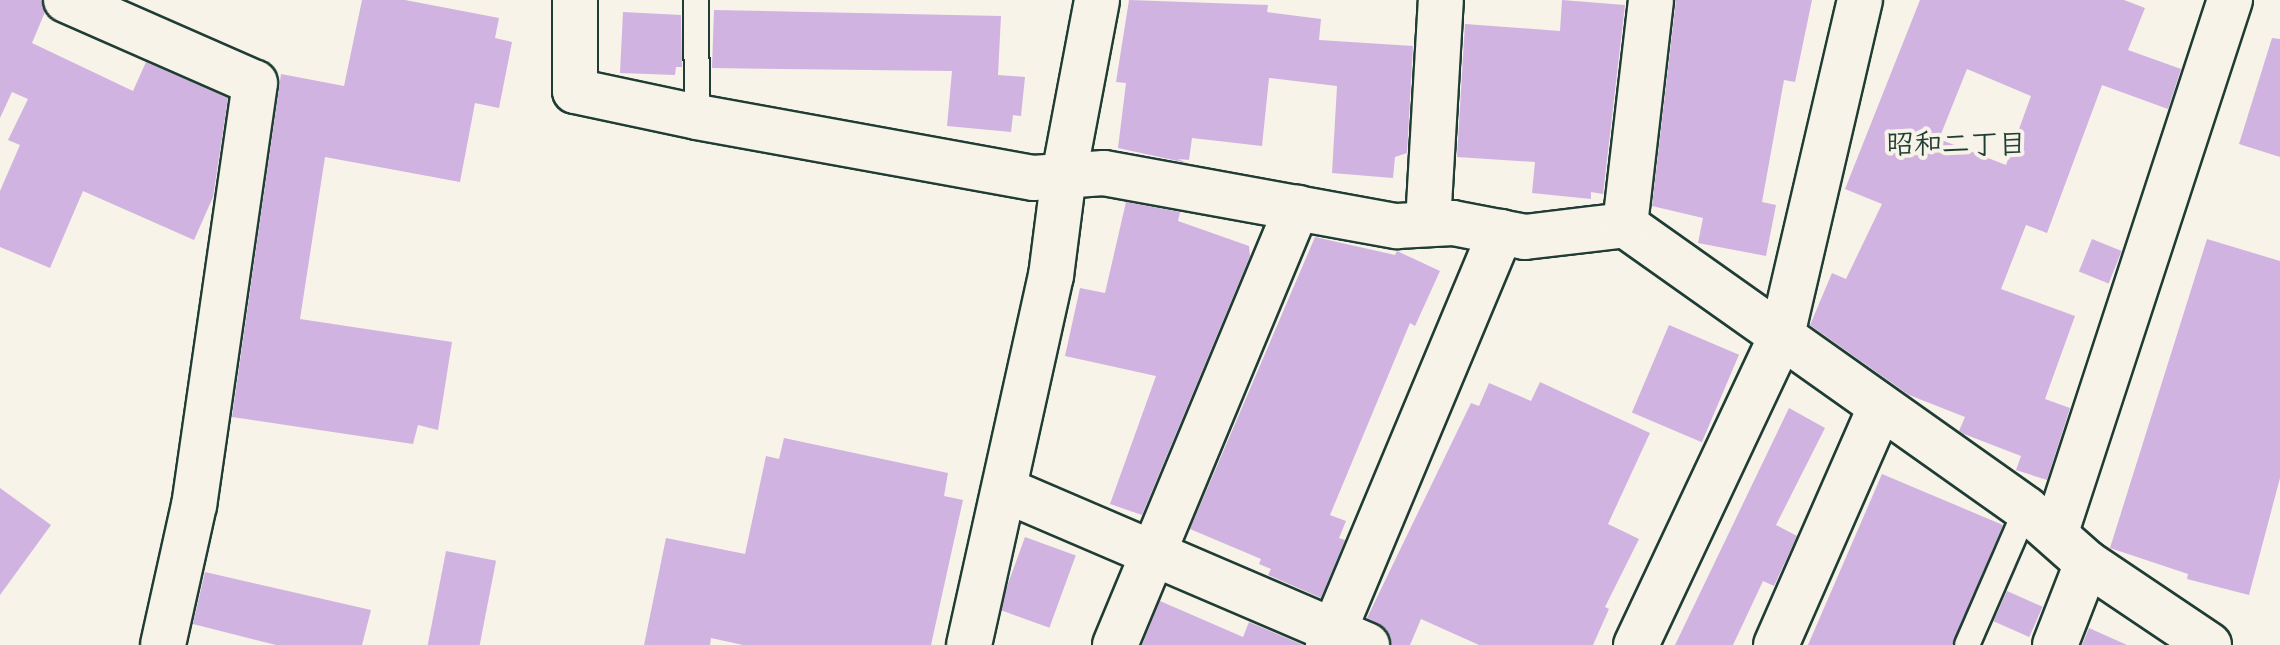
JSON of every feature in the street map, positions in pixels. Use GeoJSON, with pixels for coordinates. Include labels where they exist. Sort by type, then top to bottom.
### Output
{"type":"FeatureCollection","features":[{"type":"Feature","properties":{"kind":"street"},"geometry":{"type":"LineString","coordinates":[[66,0],[255,83],[194,505],[163,645]]}},
{"type":"Feature","properties":{"kind":"street"},"geometry":{"type":"LineString","coordinates":[[575,0],[575,91],[697,117],[1033,178],[1104,173],[1397,226],[1428,223],[1525,237],[1625,225],[2041,521],[2087,563],[2209,645]]}},
{"type":"Feature","properties":{"kind":"street"},"geometry":{"type":"LineString","coordinates":[[969,645],[1051,276],[1064,175],[1097,0]]}},
{"type":"Feature","properties":{"kind":"street"},"geometry":{"type":"LineString","coordinates":[[1428,223],[1441,0]]}},
{"type":"Feature","properties":{"kind":"street"},"geometry":{"type":"LineString","coordinates":[[1625,225],[1651,0]]}},
{"type":"Feature","properties":{"kind":"street"},"geometry":{"type":"LineString","coordinates":[[1636,645],[1782,335],[1860,0]]}},
{"type":"Feature","properties":{"kind":"street"},"geometry":{"type":"LineString","coordinates":[[2041,521],[2230,0]]}},
{"type":"Feature","properties":{"kind":"street"},"geometry":{"type":"LineString","coordinates":[[1115,645],[1297,207]]}},
{"type":"Feature","properties":{"kind":"street"},"geometry":{"type":"LineString","coordinates":[[1005,490],[1343,640],[1501,232]]}},
{"type":"Feature","properties":{"kind":"street"},"geometry":{"type":"LineString","coordinates":[[1776,645],[1880,408]]}},
{"type":"Feature","properties":{"kind":"street"},"geometry":{"type":"LineString","coordinates":[[2055,645],[2087,563]]}},
{"type":"Feature","properties":{"kind":"lane"},"geometry":{"type":"LineString","coordinates":[[696,0],[697,117]]}},
{"type":"Feature","properties":{"kind":"lane"},"geometry":{"type":"LineString","coordinates":[[1967,645],[2041,521]]}},
{"type":"Feature","properties":{"kind":"building"},"geometry":{"type":"Polygon","coordinates":[[[0,0],[41,0],[45,12],[32,43],[133,91],[146,62],[228,98],[213,197],[194,240],[83,191],[50,268],[0,247],[0,191],[20,145],[8,140],[28,99],[12,92],[0,118],[0,0]]]}},
{"type":"Feature","properties":{"kind":"building"},"geometry":{"type":"Polygon","coordinates":[[[362,0],[405,0],[499,18],[495,38],[512,42],[499,108],[475,103],[460,182],[325,157],[300,319],[452,342],[438,430],[418,425],[413,444],[232,417],[281,74],[344,86],[362,0]]]}},
{"type":"Feature","properties":{"kind":"building"},"geometry":{"type":"Polygon","coordinates":[[[1129,0],[1268,5],[1267,12],[1321,19],[1319,40],[1413,46],[1407,153],[1395,157],[1393,178],[1332,173],[1337,86],[1269,78],[1262,146],[1192,138],[1189,160],[1178,159],[1187,163],[1118,148],[1126,83],[1116,82],[1129,0]]]}},
{"type":"Feature","properties":{"kind":"building"},"geometry":{"type":"Polygon","coordinates":[[[1562,0],[1625,5],[1603,194],[1591,192],[1591,199],[1532,193],[1535,162],[1457,157],[1465,24],[1560,31],[1562,0]]]}},
{"type":"Feature","properties":{"kind":"building"},"geometry":{"type":"Polygon","coordinates":[[[1676,0],[1812,0],[1795,82],[1784,80],[1762,202],[1776,205],[1766,256],[1698,243],[1703,218],[1652,206],[1676,0]]]}},
{"type":"Feature","properties":{"kind":"building"},"geometry":{"type":"Polygon","coordinates":[[[1920,0],[2124,0],[2145,8],[2128,50],[2181,69],[2168,109],[2102,85],[2047,233],[2026,225],[2001,289],[2075,316],[2045,399],[2070,408],[2047,480],[2016,470],[2021,456],[1959,431],[1965,417],[1909,395],[1810,325],[1832,273],[1846,279],[1882,204],[1845,189],[1920,0]],[[1967,69],[1939,139],[2006,165],[2031,96],[1967,69]]]}},
{"type":"Feature","properties":{"kind":"building"},"geometry":{"type":"Polygon","coordinates":[[[714,10],[1001,16],[998,75],[1025,77],[1021,116],[1013,115],[1011,132],[947,126],[952,71],[712,68],[714,10]]]}},
{"type":"Feature","properties":{"kind":"building"},"geometry":{"type":"Polygon","coordinates":[[[623,12],[681,15],[682,67],[676,67],[675,75],[620,73],[623,12]]]}},
{"type":"Feature","properties":{"kind":"building"},"geometry":{"type":"Polygon","coordinates":[[[2272,38],[2280,39],[2280,157],[2239,144],[2272,38]]]}},
{"type":"Feature","properties":{"kind":"building"},"geometry":{"type":"Polygon","coordinates":[[[1126,202],[1180,212],[1178,221],[1249,246],[1250,256],[1142,515],[1110,504],[1156,376],[1065,356],[1080,288],[1105,293],[1126,202]]]}},
{"type":"Feature","properties":{"kind":"building"},"geometry":{"type":"Polygon","coordinates":[[[1315,237],[1395,255],[1397,251],[1440,271],[1415,326],[1410,323],[1330,515],[1346,521],[1339,538],[1345,540],[1321,598],[1268,575],[1271,569],[1259,564],[1261,559],[1190,529],[1315,237]]]}},
{"type":"Feature","properties":{"kind":"building"},"geometry":{"type":"Polygon","coordinates":[[[2092,239],[2122,251],[2109,283],[2079,271],[2092,239]]]}},
{"type":"Feature","properties":{"kind":"building"},"geometry":{"type":"Polygon","coordinates":[[[2207,239],[2280,261],[2280,478],[2249,595],[2187,579],[2188,574],[2110,548],[2207,239]]]}},
{"type":"Feature","properties":{"kind":"building"},"geometry":{"type":"Polygon","coordinates":[[[1669,325],[1739,355],[1702,442],[1632,412],[1669,325]]]}},
{"type":"Feature","properties":{"kind":"building"},"geometry":{"type":"Polygon","coordinates":[[[1540,382],[1650,433],[1608,524],[1639,539],[1605,607],[1609,609],[1593,645],[1479,645],[1421,619],[1410,645],[1392,645],[1386,629],[1367,618],[1471,403],[1479,406],[1489,383],[1531,401],[1540,382]]]}},
{"type":"Feature","properties":{"kind":"building"},"geometry":{"type":"Polygon","coordinates":[[[1789,408],[1825,428],[1776,525],[1797,536],[1774,586],[1763,581],[1733,645],[1675,645],[1789,408]]]}},
{"type":"Feature","properties":{"kind":"building"},"geometry":{"type":"Polygon","coordinates":[[[784,438],[948,473],[944,496],[963,500],[931,645],[743,645],[711,638],[710,645],[644,645],[666,538],[745,554],[766,456],[779,459],[784,438]]]}},
{"type":"Feature","properties":{"kind":"building"},"geometry":{"type":"Polygon","coordinates":[[[1882,474],[2003,525],[1952,645],[1808,645],[1882,474]]]}},
{"type":"Feature","properties":{"kind":"building"},"geometry":{"type":"Polygon","coordinates":[[[0,488],[51,525],[0,595],[0,488]]]}},
{"type":"Feature","properties":{"kind":"building"},"geometry":{"type":"Polygon","coordinates":[[[1025,537],[1076,555],[1049,628],[999,609],[1025,537]]]}},
{"type":"Feature","properties":{"kind":"building"},"geometry":{"type":"Polygon","coordinates":[[[446,551],[496,561],[480,645],[428,645],[446,551]]]}},
{"type":"Feature","properties":{"kind":"building"},"geometry":{"type":"Polygon","coordinates":[[[205,572],[371,610],[362,645],[276,645],[193,624],[205,572]]]}},
{"type":"Feature","properties":{"kind":"building"},"geometry":{"type":"Polygon","coordinates":[[[2007,591],[2043,607],[2029,637],[1994,621],[2007,591]]]}},
{"type":"Feature","properties":{"kind":"building"},"geometry":{"type":"Polygon","coordinates":[[[1160,601],[1243,637],[1249,622],[1303,645],[1142,645],[1160,601]]]}},
{"type":"Feature","properties":{"kind":"building"},"geometry":{"type":"Polygon","coordinates":[[[2089,628],[2127,645],[2082,645],[2089,628]]]}},
{"type":"Feature","properties":{"kind":"district","name":"昭和二丁目"},"geometry":{"type":"Point","coordinates":[1956,142]}}]}
